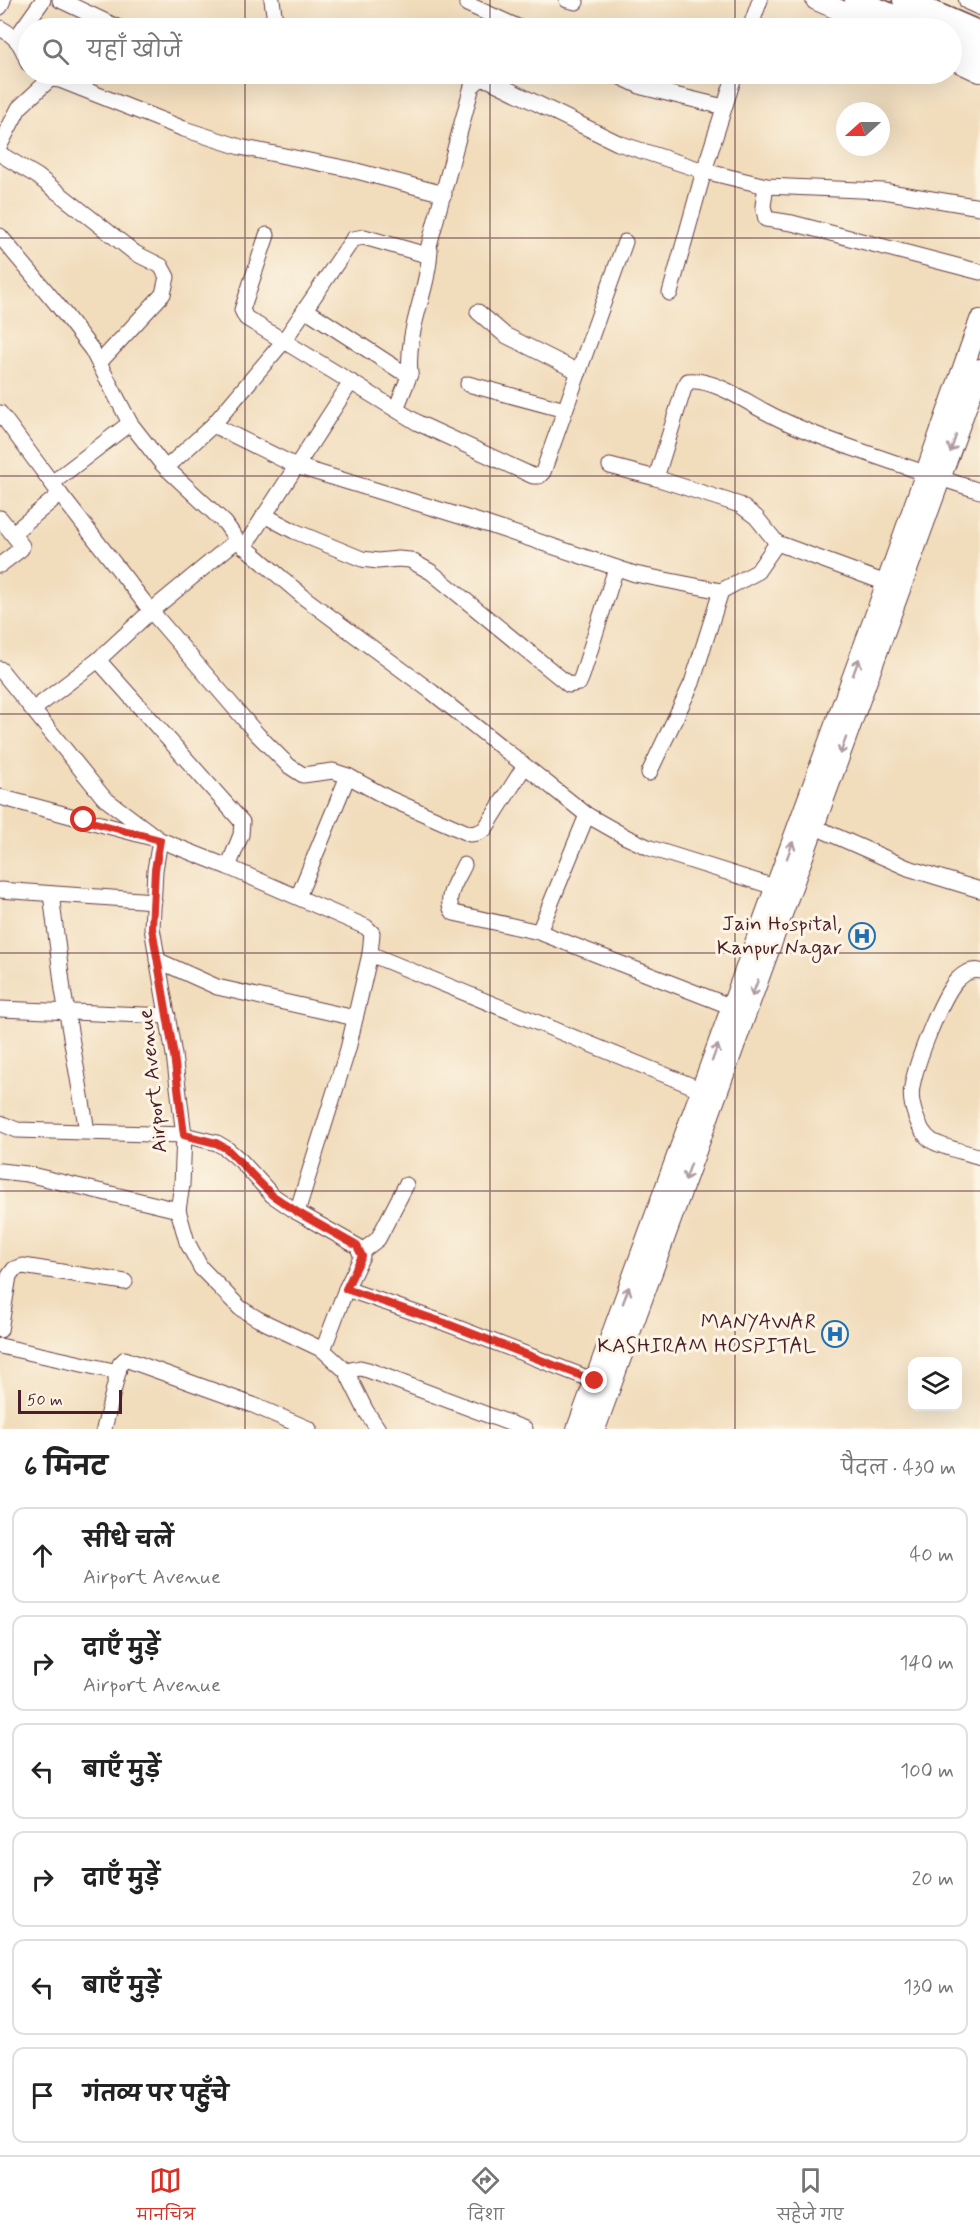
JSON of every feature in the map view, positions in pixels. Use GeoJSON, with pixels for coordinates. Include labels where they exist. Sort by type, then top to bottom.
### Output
{"type":"FeatureCollection","features":[{"type":"Feature","properties":{"kind":"highway"},"geometry":{"type":"LineString","coordinates":[[856,0],[898,18]]}},
{"type":"Feature","properties":{"kind":"highway"},"geometry":{"type":"LineString","coordinates":[[904,0],[945,18]]}},
{"type":"Feature","properties":{"kind":"highway"},"geometry":{"type":"LineString","coordinates":[[962,25],[980,33]]}},
{"type":"Feature","properties":{"kind":"highway"},"geometry":{"type":"LineString","coordinates":[[962,47],[980,54]]}},
{"type":"Feature","properties":{"kind":"main road"},"geometry":{"type":"LineString","coordinates":[[816,0],[858,18]]}},
{"type":"Feature","properties":{"kind":"main road"},"geometry":{"type":"LineString","coordinates":[[962,64],[980,72]]}},
{"type":"Feature","properties":{"kind":"main road"},"geometry":{"type":"LineString","coordinates":[[595,1429],[783,889],[933,476],[980,320]]}},
{"type":"Feature","properties":{"kind":"main road"},"geometry":{"type":"LineString","coordinates":[[807,824],[886,583],[980,369]]}},
{"type":"Feature","properties":{"kind":"main road"},"geometry":{"type":"LineString","coordinates":[[577,1429],[732,1007],[783,889]]}},
{"type":"Feature","properties":{"kind":"street"},"geometry":{"type":"LineString","coordinates":[[0,7],[3,0]]}},
{"type":"Feature","properties":{"kind":"street"},"geometry":{"type":"LineString","coordinates":[[31,18],[44,0]]}},
{"type":"Feature","properties":{"kind":"street"},"geometry":{"type":"LineString","coordinates":[[60,0],[98,18]]}},
{"type":"Feature","properties":{"kind":"street"},"geometry":{"type":"LineString","coordinates":[[272,0],[275,18]]}},
{"type":"Feature","properties":{"kind":"street"},"geometry":{"type":"LineString","coordinates":[[753,18],[759,0]]}},
{"type":"Feature","properties":{"kind":"street"},"geometry":{"type":"LineString","coordinates":[[463,1],[486,18]]}},
{"type":"Feature","properties":{"kind":"street"},"geometry":{"type":"LineString","coordinates":[[0,28],[18,40]]}},
{"type":"Feature","properties":{"kind":"street"},"geometry":{"type":"LineString","coordinates":[[0,145],[20,108],[38,84]]}},
{"type":"Feature","properties":{"kind":"street"},"geometry":{"type":"LineString","coordinates":[[70,84],[184,129],[240,147],[349,169],[444,194]]}},
{"type":"Feature","properties":{"kind":"street"},"geometry":{"type":"LineString","coordinates":[[396,410],[410,374],[408,353],[415,316],[474,84]]}},
{"type":"Feature","properties":{"kind":"street"},"geometry":{"type":"LineString","coordinates":[[498,84],[618,142],[704,171],[766,186],[883,191],[980,207]]}},
{"type":"Feature","properties":{"kind":"street"},"geometry":{"type":"LineString","coordinates":[[636,84],[724,107]]}},
{"type":"Feature","properties":{"kind":"street"},"geometry":{"type":"LineString","coordinates":[[670,293],[704,171],[732,84]]}},
{"type":"Feature","properties":{"kind":"street"},"geometry":{"type":"LineString","coordinates":[[0,154],[37,176],[135,253],[161,266],[167,277],[163,294],[99,363]]}},
{"type":"Feature","properties":{"kind":"street"},"geometry":{"type":"LineString","coordinates":[[766,186],[763,206],[766,219],[792,223],[980,272]]}},
{"type":"Feature","properties":{"kind":"street"},"geometry":{"type":"LineString","coordinates":[[267,235],[242,310],[246,318],[418,423],[533,476],[538,476],[543,472],[625,242]]}},
{"type":"Feature","properties":{"kind":"street"},"geometry":{"type":"LineString","coordinates":[[166,468],[213,425],[283,342],[352,239],[364,237],[423,254],[430,250]]}},
{"type":"Feature","properties":{"kind":"street"},"geometry":{"type":"LineString","coordinates":[[2,244],[56,303],[99,363],[130,423],[166,468],[225,523],[241,543],[306,599],[432,692],[586,815],[651,848],[783,889]]}},
{"type":"Feature","properties":{"kind":"street"},"geometry":{"type":"LineString","coordinates":[[305,309],[399,370],[410,374]]}},
{"type":"Feature","properties":{"kind":"street"},"geometry":{"type":"LineString","coordinates":[[478,312],[505,335],[579,372]]}},
{"type":"Feature","properties":{"kind":"street"},"geometry":{"type":"LineString","coordinates":[[656,478],[684,388],[688,381],[695,380],[732,393],[767,413],[827,439],[980,490]]}},
{"type":"Feature","properties":{"kind":"street"},"geometry":{"type":"LineString","coordinates":[[34,709],[98,660],[151,611],[241,543],[264,515],[351,382]]}},
{"type":"Feature","properties":{"kind":"street"},"geometry":{"type":"LineString","coordinates":[[468,384],[565,410]]}},
{"type":"Feature","properties":{"kind":"street"},"geometry":{"type":"LineString","coordinates":[[0,412],[56,489],[151,611],[257,734],[290,766],[303,775],[333,771],[348,776],[388,798],[470,834],[485,829],[524,767]]}},
{"type":"Feature","properties":{"kind":"street"},"geometry":{"type":"LineString","coordinates":[[13,533],[56,489],[130,423]]}},
{"type":"Feature","properties":{"kind":"street"},"geometry":{"type":"LineString","coordinates":[[213,425],[296,466],[486,524],[635,574],[721,591],[757,572],[777,543]]}},
{"type":"Feature","properties":{"kind":"street"},"geometry":{"type":"LineString","coordinates":[[610,466],[740,505],[756,517],[777,543],[886,583]]}},
{"type":"Feature","properties":{"kind":"street"},"geometry":{"type":"LineString","coordinates":[[264,515],[294,531],[362,559],[410,560],[431,572],[569,685],[579,684],[616,568]]}},
{"type":"Feature","properties":{"kind":"street"},"geometry":{"type":"LineString","coordinates":[[0,518],[21,544],[21,549],[0,565]]}},
{"type":"Feature","properties":{"kind":"street"},"geometry":{"type":"LineString","coordinates":[[649,773],[692,683],[721,591]]}},
{"type":"Feature","properties":{"kind":"street"},"geometry":{"type":"LineString","coordinates":[[98,660],[242,822],[242,835],[228,867]]}},
{"type":"Feature","properties":{"kind":"street"},"geometry":{"type":"LineString","coordinates":[[0,669],[104,798],[160,840]]}},
{"type":"Feature","properties":{"kind":"street"},"geometry":{"type":"LineString","coordinates":[[298,897],[348,776]]}},
{"type":"Feature","properties":{"kind":"street"},"geometry":{"type":"LineString","coordinates":[[0,797],[160,840],[298,897],[366,927],[372,933],[370,954],[348,1049],[297,1212]]}},
{"type":"Feature","properties":{"kind":"street"},"geometry":{"type":"LineString","coordinates":[[539,932],[586,815]]}},
{"type":"Feature","properties":{"kind":"street"},"geometry":{"type":"LineString","coordinates":[[807,824],[908,868],[980,890]]}},
{"type":"Feature","properties":{"kind":"street","name":"Airport Avenue"},"geometry":{"type":"LineString","coordinates":[[160,840],[155,870],[152,928],[168,1016],[184,1135],[182,1185],[178,1210],[181,1227],[191,1253],[212,1281],[240,1308],[323,1350],[346,1371],[366,1411],[378,1429]]}},
{"type":"Feature","properties":{"kind":"street"},"geometry":{"type":"LineString","coordinates":[[464,865],[449,898],[450,908],[454,913],[539,932],[732,1007]]}},
{"type":"Feature","properties":{"kind":"street"},"geometry":{"type":"LineString","coordinates":[[0,890],[154,901]]}},
{"type":"Feature","properties":{"kind":"street"},"geometry":{"type":"LineString","coordinates":[[51,894],[87,1131]]}},
{"type":"Feature","properties":{"kind":"street"},"geometry":{"type":"LineString","coordinates":[[370,954],[702,1090]]}},
{"type":"Feature","properties":{"kind":"street"},"geometry":{"type":"LineString","coordinates":[[157,960],[217,987],[355,1018]]}},
{"type":"Feature","properties":{"kind":"street"},"geometry":{"type":"LineString","coordinates":[[980,971],[965,972],[955,982],[928,1034],[912,1088],[913,1107],[922,1128],[931,1140],[980,1157]]}},
{"type":"Feature","properties":{"kind":"street"},"geometry":{"type":"LineString","coordinates":[[0,1009],[168,1016]]}},
{"type":"Feature","properties":{"kind":"street"},"geometry":{"type":"LineString","coordinates":[[0,1123],[17,1131],[184,1135],[216,1143],[227,1149],[272,1195],[357,1246],[361,1252],[362,1256],[346,1289],[323,1350]]}},
{"type":"Feature","properties":{"kind":"street"},"geometry":{"type":"LineString","coordinates":[[0,1171],[27,1174],[178,1210]]}},
{"type":"Feature","properties":{"kind":"street"},"geometry":{"type":"LineString","coordinates":[[361,1252],[378,1239],[406,1185]]}},
{"type":"Feature","properties":{"kind":"street"},"geometry":{"type":"LineString","coordinates":[[0,1330],[9,1276],[14,1269],[23,1266],[125,1282]]}},
{"type":"Feature","properties":{"kind":"street"},"geometry":{"type":"LineString","coordinates":[[346,1289],[445,1323],[595,1381]]}},
{"type":"Feature","properties":{"kind":"street"},"geometry":{"type":"LineString","coordinates":[[0,1346],[118,1372]]}},
{"type":"Feature","properties":{"kind":"street"},"geometry":{"type":"LineString","coordinates":[[104,1429],[120,1364],[125,1359],[253,1405],[309,1429]]}},
{"type":"Feature","properties":{"kind":"street"},"geometry":{"type":"LineString","coordinates":[[346,1371],[360,1368],[368,1370],[525,1429]]}},
{"type":"Feature","properties":{"kind":"place","name":"Jain Hospital, Kanpur Nagar"},"geometry":{"type":"Point","coordinates":[862,936]}},
{"type":"Feature","properties":{"kind":"place","name":"MANYAWAR KASHIRAM HOSPITAL"},"geometry":{"type":"Point","coordinates":[835,1334]}},
{"type":"Feature","properties":{"kind":"route"},"geometry":{"type":"LineString","coordinates":[[84,820],[160,840],[155,870],[152,928],[168,1016],[184,1135],[216,1143],[227,1149],[272,1195],[357,1246],[362,1256],[346,1289],[445,1323],[595,1381]]}}]}
